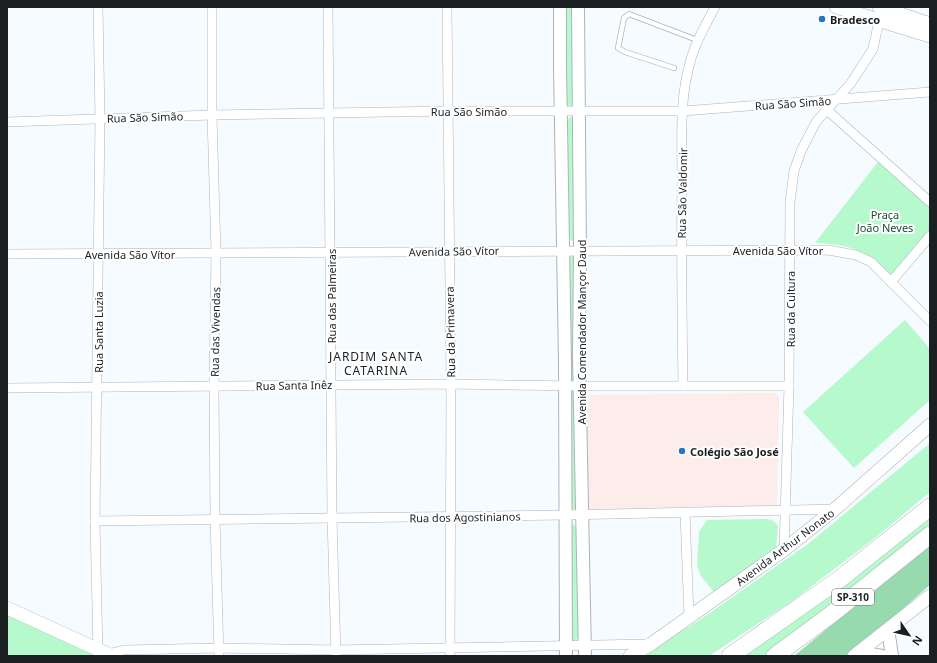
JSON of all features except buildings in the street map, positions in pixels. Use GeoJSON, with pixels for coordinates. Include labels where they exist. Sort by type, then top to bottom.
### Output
{"type":"FeatureCollection","features":[{"type":"Feature","properties":{"kind":"highway","name":"SP-310"},"geometry":{"type":"LineString","coordinates":[[730,656],[841,578],[930,507]]}},
{"type":"Feature","properties":{"kind":"highway","name":"SP-310"},"geometry":{"type":"LineString","coordinates":[[775,656],[833,613],[930,535]]}},
{"type":"Feature","properties":{"kind":"main road"},"geometry":{"type":"LineString","coordinates":[[836,7],[930,36]]}},
{"type":"Feature","properties":{"kind":"main road"},"geometry":{"type":"LineString","coordinates":[[880,7],[930,24]]}},
{"type":"Feature","properties":{"kind":"main road","name":"Avenida Arthur Nonato"},"geometry":{"type":"LineString","coordinates":[[630,656],[651,644],[784,550],[835,509],[930,425]]}},
{"type":"Feature","properties":{"kind":"main road"},"geometry":{"type":"LineString","coordinates":[[857,654],[930,596]]}},
{"type":"Feature","properties":{"kind":"main road"},"geometry":{"type":"LineString","coordinates":[[7,608],[104,654]]}},
{"type":"Feature","properties":{"kind":"street","name":"Rua Santa Luzia"},"geometry":{"type":"LineString","coordinates":[[98,7],[100,118],[98,388],[95,521],[104,654]]}},
{"type":"Feature","properties":{"kind":"street","name":"Rua das Vivendas"},"geometry":{"type":"LineString","coordinates":[[212,7],[212,115],[216,253],[214,387],[215,519],[219,652]]}},
{"type":"Feature","properties":{"kind":"street","name":"Rua das Palmeiras"},"geometry":{"type":"LineString","coordinates":[[328,7],[332,518],[336,653]]}},
{"type":"Feature","properties":{"kind":"street","name":"Rua da Primavera"},"geometry":{"type":"LineString","coordinates":[[447,7],[451,384],[449,652]]}},
{"type":"Feature","properties":{"kind":"street","name":"Avenida Comendador Mançor Daud"},"geometry":{"type":"LineString","coordinates":[[560,7],[560,111],[565,386],[566,652]]}},
{"type":"Feature","properties":{"kind":"street","name":"Avenida Comendador Mançor Daud"},"geometry":{"type":"LineString","coordinates":[[578,7],[580,386],[585,651]]}},
{"type":"Feature","properties":{"kind":"street","name":"Rua São Valdomir"},"geometry":{"type":"LineString","coordinates":[[683,386],[681,250],[682,111],[686,79],[698,40],[715,7]]}},
{"type":"Feature","properties":{"kind":"street","name":"Rua da Cultura"},"geometry":{"type":"LineString","coordinates":[[784,550],[789,386],[790,203],[794,172],[801,151],[816,122],[838,99],[861,71],[873,49],[880,21],[880,7]]}},
{"type":"Feature","properties":{"kind":"street","name":"Rua São Simão"},"geometry":{"type":"LineString","coordinates":[[7,122],[212,115],[449,111],[682,111],[930,92]]}},
{"type":"Feature","properties":{"kind":"street"},"geometry":{"type":"LineString","coordinates":[[827,110],[930,202]]}},
{"type":"Feature","properties":{"kind":"street"},"geometry":{"type":"LineString","coordinates":[[892,282],[930,236]]}},
{"type":"Feature","properties":{"kind":"street","name":"Avenida São Vítor"},"geometry":{"type":"LineString","coordinates":[[7,254],[828,250],[856,255],[877,267],[930,321]]}},
{"type":"Feature","properties":{"kind":"street","name":"Rua Santa Inêz"},"geometry":{"type":"LineString","coordinates":[[7,388],[451,384],[565,386],[789,386]]}},
{"type":"Feature","properties":{"kind":"street","name":"Rua dos Agostinianos"},"geometry":{"type":"LineString","coordinates":[[95,521],[583,515],[835,509]]}},
{"type":"Feature","properties":{"kind":"street"},"geometry":{"type":"LineString","coordinates":[[685,513],[689,617]]}},
{"type":"Feature","properties":{"kind":"street"},"geometry":{"type":"LineString","coordinates":[[888,629],[892,656]]}},
{"type":"Feature","properties":{"kind":"street"},"geometry":{"type":"LineString","coordinates":[[104,654],[124,650],[336,653],[566,652],[651,644]]}},
{"type":"Feature","properties":{"kind":"street"},"geometry":{"type":"LineString","coordinates":[[857,654],[882,656]]}},
{"type":"Feature","properties":{"kind":"lane"},"geometry":{"type":"LineString","coordinates":[[674,68],[625,52],[618,48],[624,18],[629,14],[698,40]]}},
{"type":"Feature","properties":{"kind":"shaded area","name":"Colégio São José"},"geometry":{"type":"Polygon","coordinates":[[[775,393],[779,397],[777,506],[590,509],[584,503],[586,399],[590,395],[775,393]]]}},
{"type":"Feature","properties":{"kind":"green space"},"geometry":{"type":"Polygon","coordinates":[[[565,7],[574,7],[575,106],[569,107],[567,104],[566,91],[565,7]]]}},
{"type":"Feature","properties":{"kind":"green space"},"geometry":{"type":"Polygon","coordinates":[[[571,117],[574,118],[575,240],[572,241],[568,237],[566,123],[571,117]]]}},
{"type":"Feature","properties":{"kind":"green space","name":"Praça João Neves"},"geometry":{"type":"Polygon","coordinates":[[[878,162],[930,208],[930,231],[891,276],[874,260],[857,250],[838,245],[815,243],[878,162]]]}},
{"type":"Feature","properties":{"kind":"green space"},"geometry":{"type":"Polygon","coordinates":[[[570,256],[577,258],[574,381],[570,380],[567,258],[570,256]]]}},
{"type":"Feature","properties":{"kind":"green space"},"geometry":{"type":"Polygon","coordinates":[[[905,320],[930,349],[930,400],[854,468],[803,412],[905,320]]]}},
{"type":"Feature","properties":{"kind":"green space"},"geometry":{"type":"Polygon","coordinates":[[[576,391],[577,506],[576,509],[570,509],[570,392],[576,391]]]}},
{"type":"Feature","properties":{"kind":"green space"},"geometry":{"type":"Polygon","coordinates":[[[930,443],[930,492],[875,538],[791,602],[709,656],[642,656],[704,617],[808,544],[930,443]]]}},
{"type":"Feature","properties":{"kind":"green space"},"geometry":{"type":"Polygon","coordinates":[[[930,514],[930,529],[794,637],[766,656],[743,656],[930,514]]]}},
{"type":"Feature","properties":{"kind":"green space"},"geometry":{"type":"Polygon","coordinates":[[[767,519],[774,521],[778,526],[776,549],[720,591],[713,591],[701,576],[697,566],[699,532],[707,520],[767,519]]]}},
{"type":"Feature","properties":{"kind":"green space"},"geometry":{"type":"Polygon","coordinates":[[[572,524],[579,527],[579,636],[575,642],[572,641],[568,527],[572,524]]]}},
{"type":"Feature","properties":{"kind":"green space"},"geometry":{"type":"Polygon","coordinates":[[[930,544],[930,585],[874,634],[845,656],[794,656],[930,544]]]}},
{"type":"Feature","properties":{"kind":"green space"},"geometry":{"type":"Polygon","coordinates":[[[7,614],[93,653],[93,656],[7,656],[7,614]]]}},
{"type":"Feature","properties":{"kind":"place","name":"Bradesco"},"geometry":{"type":"Point","coordinates":[822,19]}},
{"type":"Feature","properties":{"kind":"place","name":"Colégio São José"},"geometry":{"type":"Point","coordinates":[682,451]}},
{"type":"Feature","properties":{"kind":"district","name":"JARDIM SANTA CATARINA"},"geometry":{"type":"Point","coordinates":[376,363]}}]}
